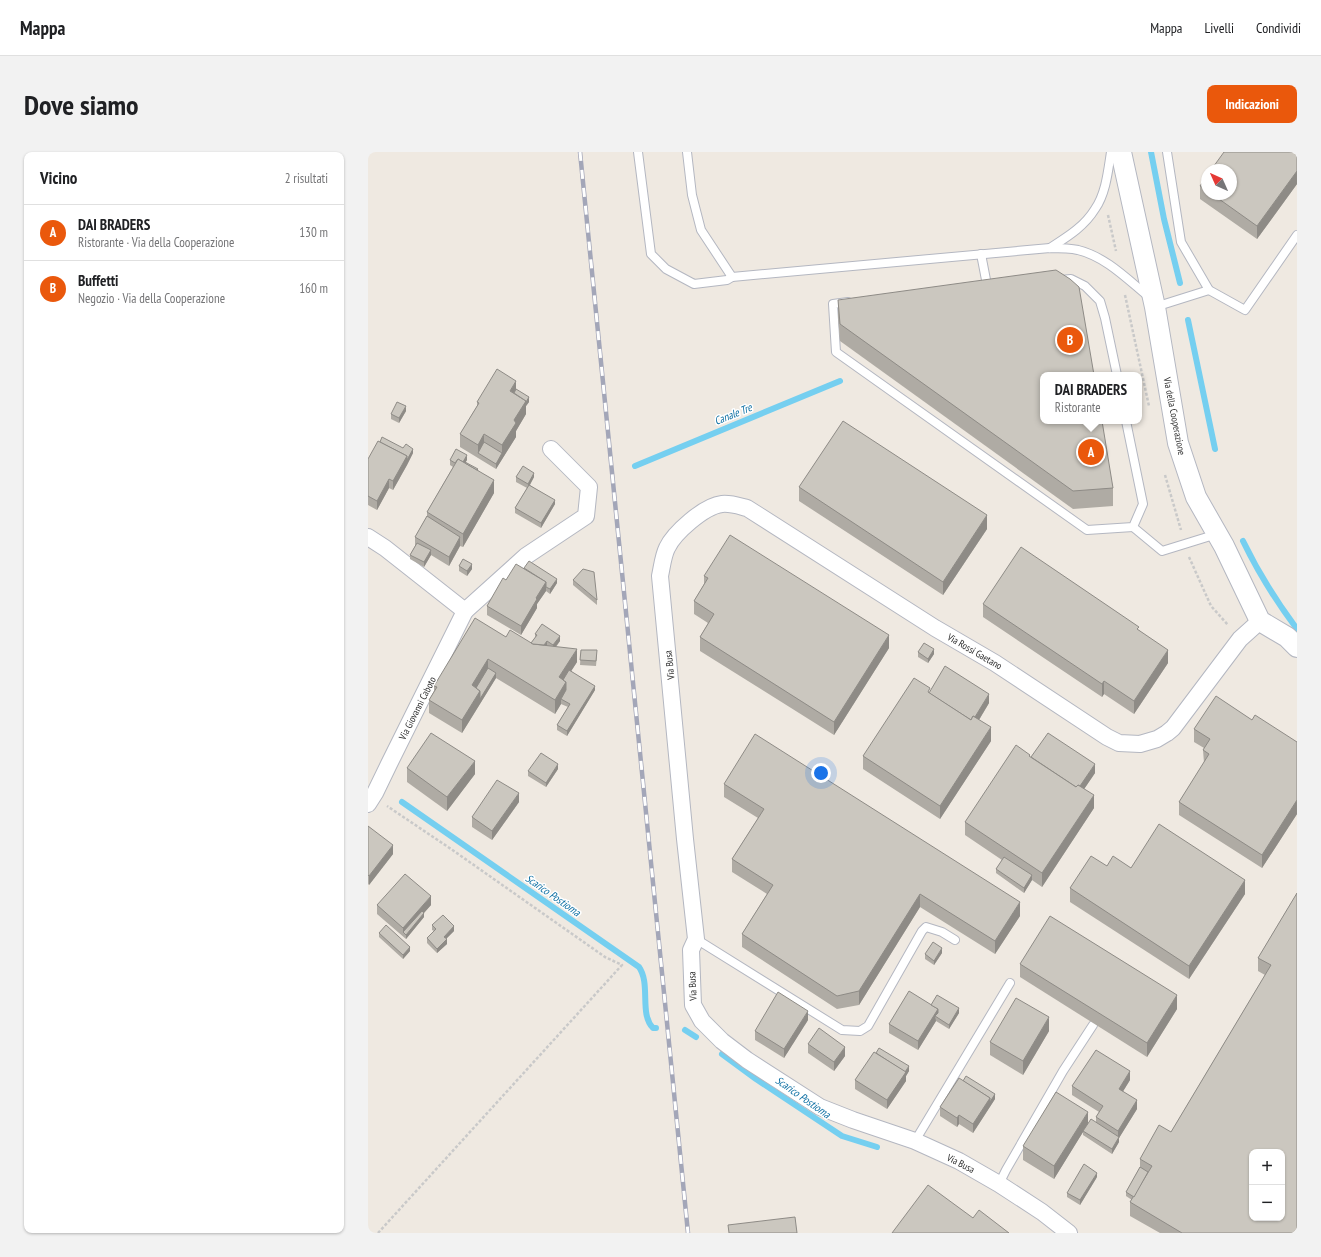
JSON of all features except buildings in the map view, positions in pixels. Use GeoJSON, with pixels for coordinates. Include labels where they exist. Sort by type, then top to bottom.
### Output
{"type":"FeatureCollection","features":[{"type":"Feature","properties":{"kind":"street","name":"Via della Cooperazione"},"geometry":{"type":"LineString","coordinates":[[1122,152],[1154,304],[1178,443],[1196,496],[1217,534],[1260,621]]}},
{"type":"Feature","properties":{"kind":"street"},"geometry":{"type":"LineString","coordinates":[[368,537],[385,548],[465,611],[526,556],[586,516],[589,487],[551,449]]}},
{"type":"Feature","properties":{"kind":"street","name":"Via Rossi Gaetano"},"geometry":{"type":"LineString","coordinates":[[666,549],[683,527],[703,512],[721,504],[747,508],[935,628],[995,663],[1107,737],[1120,743],[1140,744],[1157,739],[1173,728],[1240,639],[1260,621]]}},
{"type":"Feature","properties":{"kind":"street","name":"Via Busa"},"geometry":{"type":"LineString","coordinates":[[666,549],[660,576],[696,938],[691,950],[693,1005],[702,1021],[722,1041],[746,1060],[820,1107],[915,1141],[959,1161],[999,1184],[1042,1212],[1069,1233]]}},
{"type":"Feature","properties":{"kind":"street","name":"Via Giovanni Caboto"},"geometry":{"type":"LineString","coordinates":[[372,799],[465,611]]}},
{"type":"Feature","properties":{"kind":"street"},"geometry":{"type":"LineString","coordinates":[[1260,621],[1287,638],[1297,647]]}},
{"type":"Feature","properties":{"kind":"lane"},"geometry":{"type":"LineString","coordinates":[[638,152],[651,254],[666,269],[694,284],[727,280],[732,277],[1050,248],[1078,250],[1106,262],[1154,304],[1209,290]]}},
{"type":"Feature","properties":{"kind":"lane"},"geometry":{"type":"LineString","coordinates":[[687,152],[692,195],[701,230],[732,277]]}},
{"type":"Feature","properties":{"kind":"lane"},"geometry":{"type":"LineString","coordinates":[[1050,248],[1072,233],[1086,221],[1096,209],[1102,193],[1111,152]]}},
{"type":"Feature","properties":{"kind":"lane"},"geometry":{"type":"LineString","coordinates":[[1167,152],[1181,242],[1209,290],[1246,310],[1297,235]]}},
{"type":"Feature","properties":{"kind":"lane"},"geometry":{"type":"LineString","coordinates":[[981,254],[987,286]]}},
{"type":"Feature","properties":{"kind":"lane"},"geometry":{"type":"LineString","coordinates":[[1048,281],[1071,279],[1085,286],[1100,301],[1116,372]]}},
{"type":"Feature","properties":{"kind":"lane"},"geometry":{"type":"LineString","coordinates":[[856,301],[833,304],[836,352],[1087,530],[1134,528],[1162,551],[1217,534]]}},
{"type":"Feature","properties":{"kind":"lane"},"geometry":{"type":"LineString","coordinates":[[1127,424],[1143,504],[1134,528]]}},
{"type":"Feature","properties":{"kind":"lane"},"geometry":{"type":"LineString","coordinates":[[696,938],[842,1030],[860,1031],[868,1026],[922,931],[926,927],[938,930],[955,940]]}},
{"type":"Feature","properties":{"kind":"lane"},"geometry":{"type":"LineString","coordinates":[[915,1141],[1010,983]]}},
{"type":"Feature","properties":{"kind":"lane"},"geometry":{"type":"LineString","coordinates":[[999,1184],[1063,1072],[1093,1026]]}},
{"type":"Feature","properties":{"kind":"path"},"geometry":{"type":"LineString","coordinates":[[1106,208],[1117,256]]}},
{"type":"Feature","properties":{"kind":"path"},"geometry":{"type":"LineString","coordinates":[[1189,558],[1211,606],[1223,619]]}},
{"type":"Feature","properties":{"kind":"path"},"geometry":{"type":"LineString","coordinates":[[372,799],[451,848],[606,957],[622,965],[378,1233]]}},
{"type":"Feature","properties":{"kind":"waterway"},"geometry":{"type":"LineString","coordinates":[[1151,152],[1164,219],[1180,283]]}},
{"type":"Feature","properties":{"kind":"waterway"},"geometry":{"type":"LineString","coordinates":[[1188,320],[1215,449]]}},
{"type":"Feature","properties":{"kind":"waterway","name":"Canale Tre"},"geometry":{"type":"LineString","coordinates":[[635,466],[840,381]]}},
{"type":"Feature","properties":{"kind":"waterway"},"geometry":{"type":"LineString","coordinates":[[1243,541],[1268,586],[1297,629]]}},
{"type":"Feature","properties":{"kind":"waterway","name":"Scarico Postioma"},"geometry":{"type":"LineString","coordinates":[[402,802],[639,967],[644,982],[647,1015],[653,1028],[656,1028]]}},
{"type":"Feature","properties":{"kind":"waterway","name":"Scarico Postioma"},"geometry":{"type":"LineString","coordinates":[[685,1030],[696,1037]]}},
{"type":"Feature","properties":{"kind":"waterway","name":"Scarico Postioma"},"geometry":{"type":"LineString","coordinates":[[722,1054],[756,1079],[842,1136],[877,1147]]}},
{"type":"Feature","properties":{"kind":"railway"},"geometry":{"type":"LineString","coordinates":[[580,152],[688,1233]]}},
{"type":"Feature","properties":{"kind":"place","name":"Buffetti"},"geometry":{"type":"Point","coordinates":[1070,340]}},
{"type":"Feature","properties":{"kind":"place","name":"DAI BRADERS"},"geometry":{"type":"Point","coordinates":[1091,452]}}]}
